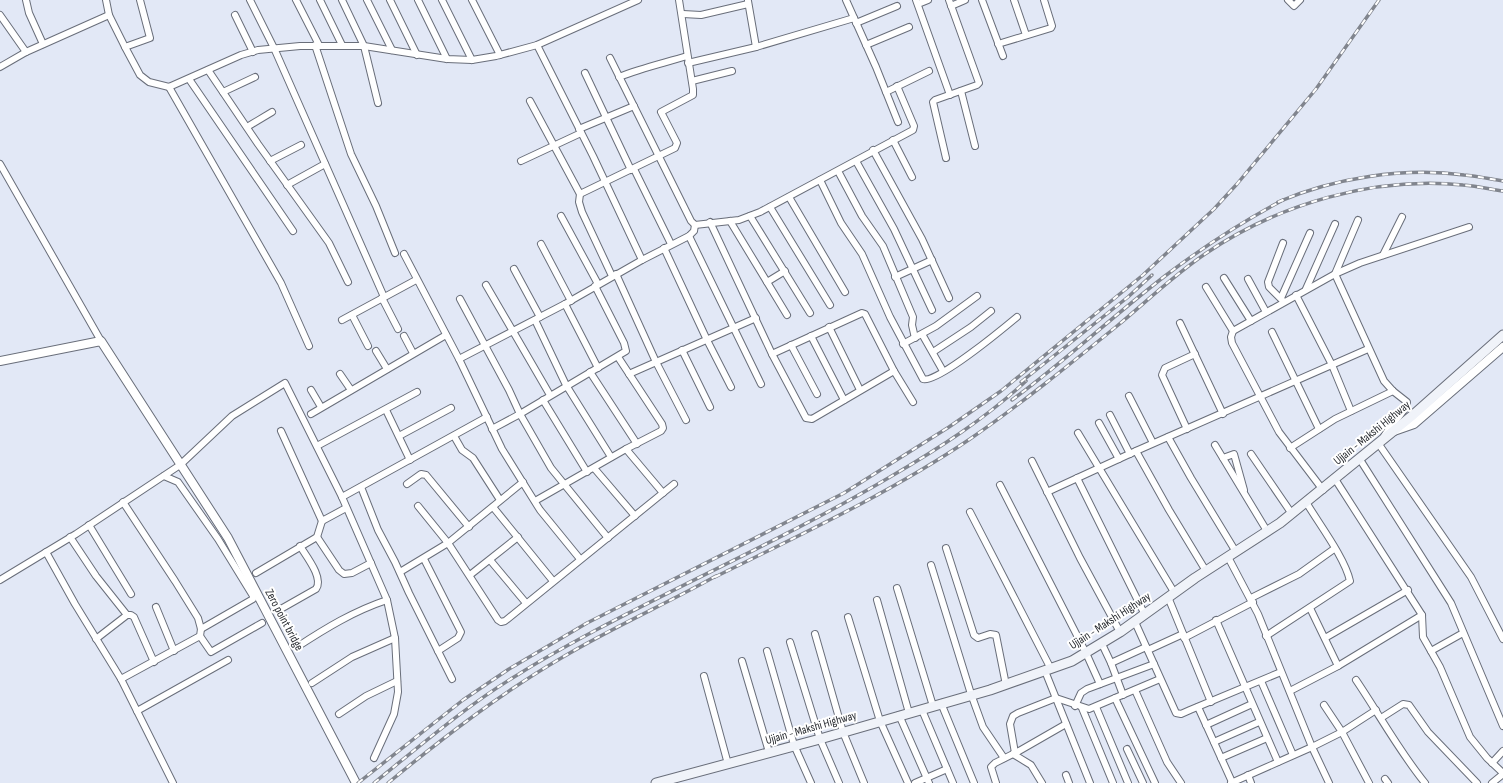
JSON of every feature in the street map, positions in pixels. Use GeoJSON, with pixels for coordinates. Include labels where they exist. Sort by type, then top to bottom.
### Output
{"type":"FeatureCollection","features":[{"type":"Feature","properties":{"kind":"main road","name":"Ujjain - Makshi Highway"},"geometry":{"type":"LineString","coordinates":[[656,783],[820,739],[1006,685],[1048,670],[1086,653],[1135,622],[1171,595],[1292,514],[1413,415],[1503,335]]}},
{"type":"Feature","properties":{"kind":"street"},"geometry":{"type":"LineString","coordinates":[[26,0],[43,44]]}},
{"type":"Feature","properties":{"kind":"street"},"geometry":{"type":"LineString","coordinates":[[106,0],[109,15],[140,75],[149,82],[169,87],[230,59],[253,52],[274,48],[317,45],[364,46],[447,59],[472,60],[500,55],[537,45],[629,2],[638,0]]}},
{"type":"Feature","properties":{"kind":"street"},"geometry":{"type":"LineString","coordinates":[[125,48],[150,38],[140,0]]}},
{"type":"Feature","properties":{"kind":"street"},"geometry":{"type":"LineString","coordinates":[[250,0],[274,48],[383,298],[398,329]]}},
{"type":"Feature","properties":{"kind":"street"},"geometry":{"type":"LineString","coordinates":[[296,0],[317,45],[351,154],[376,206],[394,253]]}},
{"type":"Feature","properties":{"kind":"street"},"geometry":{"type":"LineString","coordinates":[[320,0],[342,45]]}},
{"type":"Feature","properties":{"kind":"street"},"geometry":{"type":"LineString","coordinates":[[342,0],[364,46],[378,103]]}},
{"type":"Feature","properties":{"kind":"street"},"geometry":{"type":"LineString","coordinates":[[366,0],[392,50]]}},
{"type":"Feature","properties":{"kind":"street"},"geometry":{"type":"LineString","coordinates":[[390,0],[417,55]]}},
{"type":"Feature","properties":{"kind":"street"},"geometry":{"type":"LineString","coordinates":[[418,0],[447,59]]}},
{"type":"Feature","properties":{"kind":"street"},"geometry":{"type":"LineString","coordinates":[[442,0],[472,60]]}},
{"type":"Feature","properties":{"kind":"street"},"geometry":{"type":"LineString","coordinates":[[472,0],[500,55]]}},
{"type":"Feature","properties":{"kind":"street"},"geometry":{"type":"LineString","coordinates":[[580,194],[633,170],[677,146],[661,112],[693,95],[683,17],[679,0]]}},
{"type":"Feature","properties":{"kind":"street"},"geometry":{"type":"LineString","coordinates":[[846,0],[898,122]]}},
{"type":"Feature","properties":{"kind":"street"},"geometry":{"type":"LineString","coordinates":[[928,0],[917,2],[950,95]]}},
{"type":"Feature","properties":{"kind":"street"},"geometry":{"type":"LineString","coordinates":[[946,158],[933,102],[977,86],[979,82],[950,3],[965,0]]}},
{"type":"Feature","properties":{"kind":"street"},"geometry":{"type":"LineString","coordinates":[[982,0],[1002,56]]}},
{"type":"Feature","properties":{"kind":"street"},"geometry":{"type":"LineString","coordinates":[[1014,0],[1026,35]]}},
{"type":"Feature","properties":{"kind":"street"},"geometry":{"type":"LineString","coordinates":[[998,44],[1052,26],[1044,0]]}},
{"type":"Feature","properties":{"kind":"street"},"geometry":{"type":"LineString","coordinates":[[1288,0],[1294,6],[1300,0]]}},
{"type":"Feature","properties":{"kind":"street"},"geometry":{"type":"LineString","coordinates":[[683,17],[706,15],[748,4],[756,47]]}},
{"type":"Feature","properties":{"kind":"street"},"geometry":{"type":"LineString","coordinates":[[688,63],[756,47],[855,20],[897,6]]}},
{"type":"Feature","properties":{"kind":"street"},"geometry":{"type":"LineString","coordinates":[[0,15],[26,52]]}},
{"type":"Feature","properties":{"kind":"street"},"geometry":{"type":"LineString","coordinates":[[0,66],[43,44],[109,15]]}},
{"type":"Feature","properties":{"kind":"street"},"geometry":{"type":"LineString","coordinates":[[235,15],[253,52]]}},
{"type":"Feature","properties":{"kind":"street"},"geometry":{"type":"LineString","coordinates":[[866,45],[909,27]]}},
{"type":"Feature","properties":{"kind":"street"},"geometry":{"type":"LineString","coordinates":[[537,45],[642,260]]}},
{"type":"Feature","properties":{"kind":"street"},"geometry":{"type":"LineString","coordinates":[[619,77],[644,67],[660,65],[687,56]]}},
{"type":"Feature","properties":{"kind":"street"},"geometry":{"type":"LineString","coordinates":[[610,58],[691,221],[695,225]]}},
{"type":"Feature","properties":{"kind":"street"},"geometry":{"type":"LineString","coordinates":[[208,70],[270,161],[329,242],[348,282]]}},
{"type":"Feature","properties":{"kind":"street"},"geometry":{"type":"LineString","coordinates":[[692,81],[732,71]]}},
{"type":"Feature","properties":{"kind":"street"},"geometry":{"type":"LineString","coordinates":[[886,92],[928,71]]}},
{"type":"Feature","properties":{"kind":"street"},"geometry":{"type":"LineString","coordinates":[[585,73],[606,118],[671,244]]}},
{"type":"Feature","properties":{"kind":"street"},"geometry":{"type":"LineString","coordinates":[[223,92],[255,78]]}},
{"type":"Feature","properties":{"kind":"street"},"geometry":{"type":"LineString","coordinates":[[189,79],[293,231]]}},
{"type":"Feature","properties":{"kind":"street"},"geometry":{"type":"LineString","coordinates":[[695,225],[710,222],[730,221],[750,216],[838,171],[914,128],[897,86]]}},
{"type":"Feature","properties":{"kind":"street"},"geometry":{"type":"LineString","coordinates":[[169,87],[281,283],[309,346]]}},
{"type":"Feature","properties":{"kind":"street"},"geometry":{"type":"LineString","coordinates":[[961,91],[975,146]]}},
{"type":"Feature","properties":{"kind":"street"},"geometry":{"type":"LineString","coordinates":[[530,101],[580,194],[579,202],[582,212],[686,420]]}},
{"type":"Feature","properties":{"kind":"street"},"geometry":{"type":"LineString","coordinates":[[521,161],[606,118],[634,106]]}},
{"type":"Feature","properties":{"kind":"street"},"geometry":{"type":"LineString","coordinates":[[247,127],[272,112]]}},
{"type":"Feature","properties":{"kind":"street"},"geometry":{"type":"LineString","coordinates":[[893,140],[912,177]]}},
{"type":"Feature","properties":{"kind":"street"},"geometry":{"type":"LineString","coordinates":[[270,161],[301,144]]}},
{"type":"Feature","properties":{"kind":"street"},"geometry":{"type":"LineString","coordinates":[[873,150],[913,221],[949,298]]}},
{"type":"Feature","properties":{"kind":"street"},"geometry":{"type":"LineString","coordinates":[[856,161],[894,229],[932,310]]}},
{"type":"Feature","properties":{"kind":"street"},"geometry":{"type":"LineString","coordinates":[[0,164],[101,341],[0,361]]}},
{"type":"Feature","properties":{"kind":"street"},"geometry":{"type":"LineString","coordinates":[[287,185],[325,164]]}},
{"type":"Feature","properties":{"kind":"street"},"geometry":{"type":"LineString","coordinates":[[838,171],[862,216],[882,246],[913,317],[913,330],[915,338]]}},
{"type":"Feature","properties":{"kind":"street"},"geometry":{"type":"LineString","coordinates":[[820,180],[841,223],[862,254],[903,344],[923,379],[930,379],[979,348],[1017,317]]}},
{"type":"Feature","properties":{"kind":"street"},"geometry":{"type":"LineString","coordinates":[[789,197],[845,292]]}},
{"type":"Feature","properties":{"kind":"street"},"geometry":{"type":"LineString","coordinates":[[770,207],[830,305]]}},
{"type":"Feature","properties":{"kind":"street"},"geometry":{"type":"LineString","coordinates":[[492,429],[623,354],[626,348],[561,216]]}},
{"type":"Feature","properties":{"kind":"street"},"geometry":{"type":"LineString","coordinates":[[750,216],[810,313]]}},
{"type":"Feature","properties":{"kind":"street"},"geometry":{"type":"LineString","coordinates":[[1384,254],[1402,217]]}},
{"type":"Feature","properties":{"kind":"street"},"geometry":{"type":"LineString","coordinates":[[1358,220],[1335,274],[1368,349],[1384,381],[1393,391],[1406,400],[1408,406],[1390,426],[1380,441],[1471,577],[1503,639]]}},
{"type":"Feature","properties":{"kind":"street"},"geometry":{"type":"LineString","coordinates":[[730,221],[787,315]]}},
{"type":"Feature","properties":{"kind":"street"},"geometry":{"type":"LineString","coordinates":[[710,222],[772,354],[809,420],[894,371]]}},
{"type":"Feature","properties":{"kind":"street"},"geometry":{"type":"LineString","coordinates":[[1306,289],[1335,224]]}},
{"type":"Feature","properties":{"kind":"street"},"geometry":{"type":"LineString","coordinates":[[459,359],[568,303],[614,275],[671,244],[689,236],[694,232],[695,225]]}},
{"type":"Feature","properties":{"kind":"street"},"geometry":{"type":"LineString","coordinates":[[1323,490],[1290,448],[1268,416],[1232,343],[1231,337],[1233,331],[1266,312],[1282,300],[1296,295],[1335,274],[1384,254],[1469,227]]}},
{"type":"Feature","properties":{"kind":"street"},"geometry":{"type":"LineString","coordinates":[[1282,300],[1310,233]]}},
{"type":"Feature","properties":{"kind":"street"},"geometry":{"type":"LineString","coordinates":[[689,236],[761,384]]}},
{"type":"Feature","properties":{"kind":"street"},"geometry":{"type":"LineString","coordinates":[[1282,300],[1269,287],[1268,282],[1283,243]]}},
{"type":"Feature","properties":{"kind":"street"},"geometry":{"type":"LineString","coordinates":[[541,244],[598,368]]}},
{"type":"Feature","properties":{"kind":"street"},"geometry":{"type":"LineString","coordinates":[[664,248],[706,340],[731,387]]}},
{"type":"Feature","properties":{"kind":"street"},"geometry":{"type":"LineString","coordinates":[[404,254],[416,280],[459,359],[492,429],[535,502],[580,559]]}},
{"type":"Feature","properties":{"kind":"street"},"geometry":{"type":"LineString","coordinates":[[895,278],[932,260]]}},
{"type":"Feature","properties":{"kind":"street"},"geometry":{"type":"LineString","coordinates":[[514,269],[538,319],[566,386],[611,457]]}},
{"type":"Feature","properties":{"kind":"street"},"geometry":{"type":"LineString","coordinates":[[767,282],[785,271]]}},
{"type":"Feature","properties":{"kind":"street"},"geometry":{"type":"LineString","coordinates":[[1224,278],[1251,321]]}},
{"type":"Feature","properties":{"kind":"street"},"geometry":{"type":"LineString","coordinates":[[342,320],[416,280]]}},
{"type":"Feature","properties":{"kind":"street"},"geometry":{"type":"LineString","coordinates":[[1248,280],[1266,312]]}},
{"type":"Feature","properties":{"kind":"street"},"geometry":{"type":"LineString","coordinates":[[486,285],[550,395]]}},
{"type":"Feature","properties":{"kind":"street"},"geometry":{"type":"LineString","coordinates":[[1206,287],[1233,331]]}},
{"type":"Feature","properties":{"kind":"street"},"geometry":{"type":"LineString","coordinates":[[1296,295],[1332,365],[1351,411]]}},
{"type":"Feature","properties":{"kind":"street"},"geometry":{"type":"LineString","coordinates":[[903,344],[922,334],[977,296]]}},
{"type":"Feature","properties":{"kind":"street"},"geometry":{"type":"LineString","coordinates":[[460,299],[520,414],[551,468],[608,538]]}},
{"type":"Feature","properties":{"kind":"street"},"geometry":{"type":"LineString","coordinates":[[933,352],[971,327],[991,311]]}},
{"type":"Feature","properties":{"kind":"street"},"geometry":{"type":"LineString","coordinates":[[772,354],[859,313],[865,314],[894,371],[913,402]]}},
{"type":"Feature","properties":{"kind":"street"},"geometry":{"type":"LineString","coordinates":[[352,315],[368,346]]}},
{"type":"Feature","properties":{"kind":"street"},"geometry":{"type":"LineString","coordinates":[[630,374],[756,318]]}},
{"type":"Feature","properties":{"kind":"street"},"geometry":{"type":"LineString","coordinates":[[1180,323],[1223,414]]}},
{"type":"Feature","properties":{"kind":"street"},"geometry":{"type":"LineString","coordinates":[[829,327],[860,390]]}},
{"type":"Feature","properties":{"kind":"street"},"geometry":{"type":"LineString","coordinates":[[1272,332],[1319,429]]}},
{"type":"Feature","properties":{"kind":"street"},"geometry":{"type":"LineString","coordinates":[[922,334],[943,371]]}},
{"type":"Feature","properties":{"kind":"street"},"geometry":{"type":"LineString","coordinates":[[311,414],[446,335]]}},
{"type":"Feature","properties":{"kind":"street"},"geometry":{"type":"LineString","coordinates":[[404,336],[413,353]]}},
{"type":"Feature","properties":{"kind":"street"},"geometry":{"type":"LineString","coordinates":[[811,336],[844,400]]}},
{"type":"Feature","properties":{"kind":"street","name":"Zero point bridge"},"geometry":{"type":"LineString","coordinates":[[101,341],[182,469],[228,538],[356,783]]}},
{"type":"Feature","properties":{"kind":"street"},"geometry":{"type":"LineString","coordinates":[[791,345],[817,394]]}},
{"type":"Feature","properties":{"kind":"street"},"geometry":{"type":"LineString","coordinates":[[1392,432],[1414,424],[1503,347]]}},
{"type":"Feature","properties":{"kind":"street"},"geometry":{"type":"LineString","coordinates":[[1047,492],[1133,452],[1260,398],[1368,349]]}},
{"type":"Feature","properties":{"kind":"street"},"geometry":{"type":"LineString","coordinates":[[682,350],[710,407]]}},
{"type":"Feature","properties":{"kind":"street"},"geometry":{"type":"LineString","coordinates":[[376,351],[387,369]]}},
{"type":"Feature","properties":{"kind":"street"},"geometry":{"type":"LineString","coordinates":[[1186,429],[1162,375],[1162,371],[1195,354]]}},
{"type":"Feature","properties":{"kind":"street"},"geometry":{"type":"LineString","coordinates":[[535,502],[663,428],[662,424],[618,357]]}},
{"type":"Feature","properties":{"kind":"street"},"geometry":{"type":"LineString","coordinates":[[590,372],[637,444]]}},
{"type":"Feature","properties":{"kind":"street"},"geometry":{"type":"LineString","coordinates":[[340,374],[351,390]]}},
{"type":"Feature","properties":{"kind":"street"},"geometry":{"type":"LineString","coordinates":[[0,580],[89,525],[164,476],[182,469],[232,416],[283,384],[287,386],[342,497],[387,600],[395,638],[398,692],[394,714],[374,758]]}},
{"type":"Feature","properties":{"kind":"street"},"geometry":{"type":"LineString","coordinates":[[311,390],[321,408]]}},
{"type":"Feature","properties":{"kind":"street"},"geometry":{"type":"LineString","coordinates":[[1290,448],[1319,429],[1351,411],[1393,391]]}},
{"type":"Feature","properties":{"kind":"street"},"geometry":{"type":"LineString","coordinates":[[317,446],[417,392]]}},
{"type":"Feature","properties":{"kind":"street"},"geometry":{"type":"LineString","coordinates":[[1129,396],[1153,444]]}},
{"type":"Feature","properties":{"kind":"street"},"geometry":{"type":"LineString","coordinates":[[543,400],[587,472]]}},
{"type":"Feature","properties":{"kind":"street"},"geometry":{"type":"LineString","coordinates":[[399,436],[451,408]]}},
{"type":"Feature","properties":{"kind":"street"},"geometry":{"type":"LineString","coordinates":[[386,410],[410,460]]}},
{"type":"Feature","properties":{"kind":"street"},"geometry":{"type":"LineString","coordinates":[[1110,415],[1206,571]]}},
{"type":"Feature","properties":{"kind":"street"},"geometry":{"type":"LineString","coordinates":[[342,497],[487,417]]}},
{"type":"Feature","properties":{"kind":"street"},"geometry":{"type":"LineString","coordinates":[[1099,422],[1119,459]]}},
{"type":"Feature","properties":{"kind":"street"},"geometry":{"type":"LineString","coordinates":[[256,573],[317,537],[322,521],[281,431]]}},
{"type":"Feature","properties":{"kind":"street"},"geometry":{"type":"LineString","coordinates":[[1078,433],[1098,469],[1134,525],[1171,595],[1184,636],[1211,702]]}},
{"type":"Feature","properties":{"kind":"street"},"geometry":{"type":"LineString","coordinates":[[454,436],[462,450],[473,458],[500,500]]}},
{"type":"Feature","properties":{"kind":"street"},"geometry":{"type":"LineString","coordinates":[[1168,437],[1232,555],[1312,747],[1329,783]]}},
{"type":"Feature","properties":{"kind":"street"},"geometry":{"type":"LineString","coordinates":[[1215,445],[1267,531]]}},
{"type":"Feature","properties":{"kind":"street"},"geometry":{"type":"LineString","coordinates":[[626,449],[663,493]]}},
{"type":"Feature","properties":{"kind":"street"},"geometry":{"type":"LineString","coordinates":[[1223,458],[1234,454],[1246,497]]}},
{"type":"Feature","properties":{"kind":"street"},"geometry":{"type":"LineString","coordinates":[[1251,454],[1292,514]]}},
{"type":"Feature","properties":{"kind":"street"},"geometry":{"type":"LineString","coordinates":[[1359,458],[1451,603],[1503,726]]}},
{"type":"Feature","properties":{"kind":"street"},"geometry":{"type":"LineString","coordinates":[[1032,462],[1120,632]]}},
{"type":"Feature","properties":{"kind":"street"},"geometry":{"type":"LineString","coordinates":[[594,468],[635,516]]}},
{"type":"Feature","properties":{"kind":"street"},"geometry":{"type":"LineString","coordinates":[[407,484],[421,474],[426,475],[469,527]]}},
{"type":"Feature","properties":{"kind":"street"},"geometry":{"type":"LineString","coordinates":[[164,476],[178,482],[218,539],[253,596],[253,599],[201,629]]}},
{"type":"Feature","properties":{"kind":"street"},"geometry":{"type":"LineString","coordinates":[[1077,478],[1145,615]]}},
{"type":"Feature","properties":{"kind":"street"},"geometry":{"type":"LineString","coordinates":[[1335,479],[1408,590],[1422,614],[1423,637],[1440,667],[1470,737],[1503,774],[1492,783]]}},
{"type":"Feature","properties":{"kind":"street"},"geometry":{"type":"LineString","coordinates":[[400,572],[424,559],[448,543],[523,482]]}},
{"type":"Feature","properties":{"kind":"street"},"geometry":{"type":"LineString","coordinates":[[418,506],[448,543],[498,620],[501,622],[505,621],[674,484]]}},
{"type":"Feature","properties":{"kind":"street"},"geometry":{"type":"LineString","coordinates":[[1000,485],[1086,653],[1100,684]]}},
{"type":"Feature","properties":{"kind":"street"},"geometry":{"type":"LineString","coordinates":[[361,487],[378,530],[452,679]]}},
{"type":"Feature","properties":{"kind":"street"},"geometry":{"type":"LineString","coordinates":[[123,502],[176,581],[198,618],[201,629],[200,636],[210,652],[262,623]]}},
{"type":"Feature","properties":{"kind":"street"},"geometry":{"type":"LineString","coordinates":[[1266,636],[1350,581],[1349,575],[1306,502]]}},
{"type":"Feature","properties":{"kind":"street"},"geometry":{"type":"LineString","coordinates":[[493,507],[553,581]]}},
{"type":"Feature","properties":{"kind":"street"},"geometry":{"type":"LineString","coordinates":[[322,521],[346,508]]}},
{"type":"Feature","properties":{"kind":"street"},"geometry":{"type":"LineString","coordinates":[[970,512],[1048,670],[1056,698],[1090,783]]}},
{"type":"Feature","properties":{"kind":"street"},"geometry":{"type":"LineString","coordinates":[[89,525],[131,594]]}},
{"type":"Feature","properties":{"kind":"street"},"geometry":{"type":"LineString","coordinates":[[70,537],[100,582],[127,615],[134,617],[154,662]]}},
{"type":"Feature","properties":{"kind":"street"},"geometry":{"type":"LineString","coordinates":[[317,537],[339,570],[344,574],[352,573],[371,563]]}},
{"type":"Feature","properties":{"kind":"street"},"geometry":{"type":"LineString","coordinates":[[470,575],[518,537]]}},
{"type":"Feature","properties":{"kind":"street"},"geometry":{"type":"LineString","coordinates":[[279,610],[316,589],[319,585],[318,579],[300,546]]}},
{"type":"Feature","properties":{"kind":"street"},"geometry":{"type":"LineString","coordinates":[[946,548],[974,635],[978,638],[990,634],[996,635],[1006,685]]}},
{"type":"Feature","properties":{"kind":"street"},"geometry":{"type":"LineString","coordinates":[[1111,663],[1147,648],[1184,636],[1216,620],[1299,574],[1334,549]]}},
{"type":"Feature","properties":{"kind":"street"},"geometry":{"type":"LineString","coordinates":[[46,552],[121,679],[173,783]]}},
{"type":"Feature","properties":{"kind":"street"},"geometry":{"type":"LineString","coordinates":[[424,559],[461,632],[458,638],[438,651]]}},
{"type":"Feature","properties":{"kind":"street"},"geometry":{"type":"LineString","coordinates":[[490,560],[526,604]]}},
{"type":"Feature","properties":{"kind":"street"},"geometry":{"type":"LineString","coordinates":[[932,565],[971,694],[983,727],[1004,758]]}},
{"type":"Feature","properties":{"kind":"street"},"geometry":{"type":"LineString","coordinates":[[896,588],[937,704],[974,783]]}},
{"type":"Feature","properties":{"kind":"street"},"geometry":{"type":"LineString","coordinates":[[1325,638],[1408,590]]}},
{"type":"Feature","properties":{"kind":"street"},"geometry":{"type":"LineString","coordinates":[[297,647],[335,622],[361,609],[387,600]]}},
{"type":"Feature","properties":{"kind":"street"},"geometry":{"type":"LineString","coordinates":[[877,600],[910,713]]}},
{"type":"Feature","properties":{"kind":"street"},"geometry":{"type":"LineString","coordinates":[[156,607],[174,651]]}},
{"type":"Feature","properties":{"kind":"street"},"geometry":{"type":"LineString","coordinates":[[1310,608],[1338,666]]}},
{"type":"Feature","properties":{"kind":"street"},"geometry":{"type":"LineString","coordinates":[[1290,692],[1338,666],[1422,614]]}},
{"type":"Feature","properties":{"kind":"street"},"geometry":{"type":"LineString","coordinates":[[96,639],[127,615]]}},
{"type":"Feature","properties":{"kind":"street"},"geometry":{"type":"LineString","coordinates":[[848,617],[880,721],[908,783]]}},
{"type":"Feature","properties":{"kind":"street"},"geometry":{"type":"LineString","coordinates":[[1216,620],[1259,722],[1278,762]]}},
{"type":"Feature","properties":{"kind":"street"},"geometry":{"type":"LineString","coordinates":[[1135,622],[1176,713],[1181,714],[1282,672]]}},
{"type":"Feature","properties":{"kind":"street"},"geometry":{"type":"LineString","coordinates":[[1431,651],[1463,633]]}},
{"type":"Feature","properties":{"kind":"street"},"geometry":{"type":"LineString","coordinates":[[815,634],[843,732],[864,783]]}},
{"type":"Feature","properties":{"kind":"street"},"geometry":{"type":"LineString","coordinates":[[121,679],[200,636]]}},
{"type":"Feature","properties":{"kind":"street"},"geometry":{"type":"LineString","coordinates":[[312,683],[352,657],[395,638]]}},
{"type":"Feature","properties":{"kind":"street"},"geometry":{"type":"LineString","coordinates":[[790,642],[820,739],[839,783]]}},
{"type":"Feature","properties":{"kind":"street"},"geometry":{"type":"LineString","coordinates":[[1102,644],[1123,695]]}},
{"type":"Feature","properties":{"kind":"street"},"geometry":{"type":"LineString","coordinates":[[767,651],[794,745],[811,783]]}},
{"type":"Feature","properties":{"kind":"street"},"geometry":{"type":"LineString","coordinates":[[137,711],[228,660]]}},
{"type":"Feature","properties":{"kind":"street"},"geometry":{"type":"LineString","coordinates":[[742,661],[769,752]]}},
{"type":"Feature","properties":{"kind":"street"},"geometry":{"type":"LineString","coordinates":[[1075,706],[1081,693],[1100,684],[1154,664]]}},
{"type":"Feature","properties":{"kind":"street"},"geometry":{"type":"LineString","coordinates":[[704,676],[728,764]]}},
{"type":"Feature","properties":{"kind":"street"},"geometry":{"type":"LineString","coordinates":[[1042,783],[1031,765],[1014,754],[1010,724],[1013,716],[1056,698],[1082,708],[1096,707],[1160,679]]}},
{"type":"Feature","properties":{"kind":"street"},"geometry":{"type":"LineString","coordinates":[[1356,680],[1403,754],[1425,783]]}},
{"type":"Feature","properties":{"kind":"street"},"geometry":{"type":"LineString","coordinates":[[339,714],[366,696],[397,681]]}},
{"type":"Feature","properties":{"kind":"street"},"geometry":{"type":"LineString","coordinates":[[1261,681],[1293,755]]}},
{"type":"Feature","properties":{"kind":"street"},"geometry":{"type":"LineString","coordinates":[[1135,690],[1167,762],[1181,783]]}},
{"type":"Feature","properties":{"kind":"street"},"geometry":{"type":"LineString","coordinates":[[1115,698],[1155,783]]}},
{"type":"Feature","properties":{"kind":"street"},"geometry":{"type":"LineString","coordinates":[[1206,725],[1252,704]]}},
{"type":"Feature","properties":{"kind":"street"},"geometry":{"type":"LineString","coordinates":[[1381,718],[1403,704],[1409,705],[1428,732],[1478,783]]}},
{"type":"Feature","properties":{"kind":"street"},"geometry":{"type":"LineString","coordinates":[[1324,705],[1342,732],[1369,783]]}},
{"type":"Feature","properties":{"kind":"street"},"geometry":{"type":"LineString","coordinates":[[1096,707],[1128,783]]}},
{"type":"Feature","properties":{"kind":"street"},"geometry":{"type":"LineString","coordinates":[[1198,707],[1231,783],[1342,732],[1376,710]]}},
{"type":"Feature","properties":{"kind":"street"},"geometry":{"type":"LineString","coordinates":[[1082,708],[1113,783]]}},
{"type":"Feature","properties":{"kind":"street"},"geometry":{"type":"LineString","coordinates":[[922,710],[953,783]]}},
{"type":"Feature","properties":{"kind":"street"},"geometry":{"type":"LineString","coordinates":[[899,716],[928,781]]}},
{"type":"Feature","properties":{"kind":"street"},"geometry":{"type":"LineString","coordinates":[[1214,742],[1259,722]]}},
{"type":"Feature","properties":{"kind":"street"},"geometry":{"type":"LineString","coordinates":[[996,783],[991,767],[995,763],[1014,754],[1066,724]]}},
{"type":"Feature","properties":{"kind":"street"},"geometry":{"type":"LineString","coordinates":[[1221,758],[1266,738]]}},
{"type":"Feature","properties":{"kind":"street"},"geometry":{"type":"LineString","coordinates":[[1127,749],[1143,783]]}},
{"type":"Feature","properties":{"kind":"street"},"geometry":{"type":"LineString","coordinates":[[1492,763],[1503,751]]}},
{"type":"Feature","properties":{"kind":"street"},"geometry":{"type":"LineString","coordinates":[[915,783],[928,781],[947,769]]}},
{"type":"Feature","properties":{"kind":"street"},"geometry":{"type":"LineString","coordinates":[[1066,775],[1069,783]]}},
{"type":"Feature","properties":{"kind":"street"},"geometry":{"type":"LineString","coordinates":[[1248,775],[1251,783]]}},
{"type":"Feature","properties":{"kind":"railway"},"geometry":{"type":"LineString","coordinates":[[358,783],[463,700],[509,669],[587,623],[844,493],[949,427],[1001,391],[1143,275],[1214,209],[1237,184],[1316,89],[1379,0]]}},
{"type":"Feature","properties":{"kind":"railway"},"geometry":{"type":"LineString","coordinates":[[1278,202],[1322,187],[1369,176],[1417,172],[1474,176],[1503,181]]}},
{"type":"Feature","properties":{"kind":"railway"},"geometry":{"type":"LineString","coordinates":[[715,577],[813,529],[940,459],[1008,412],[1063,370],[1194,262],[1233,236],[1295,208],[1328,197],[1362,190],[1395,185],[1429,183],[1463,185],[1503,191]]}},
{"type":"Feature","properties":{"kind":"railway"},"geometry":{"type":"LineString","coordinates":[[1012,400],[1179,265],[1223,235],[1283,200]]}},
{"type":"Feature","properties":{"kind":"railway"},"geometry":{"type":"LineString","coordinates":[[1021,382],[1128,297],[1152,275]]}},
{"type":"Feature","properties":{"kind":"railway"},"geometry":{"type":"LineString","coordinates":[[374,783],[463,712],[528,668],[596,630],[854,498],[926,456],[961,433],[978,421],[1026,381]]}},
{"type":"Feature","properties":{"kind":"railway"},"geometry":{"type":"LineString","coordinates":[[388,783],[473,716],[517,685],[582,646],[716,576]]}}]}
